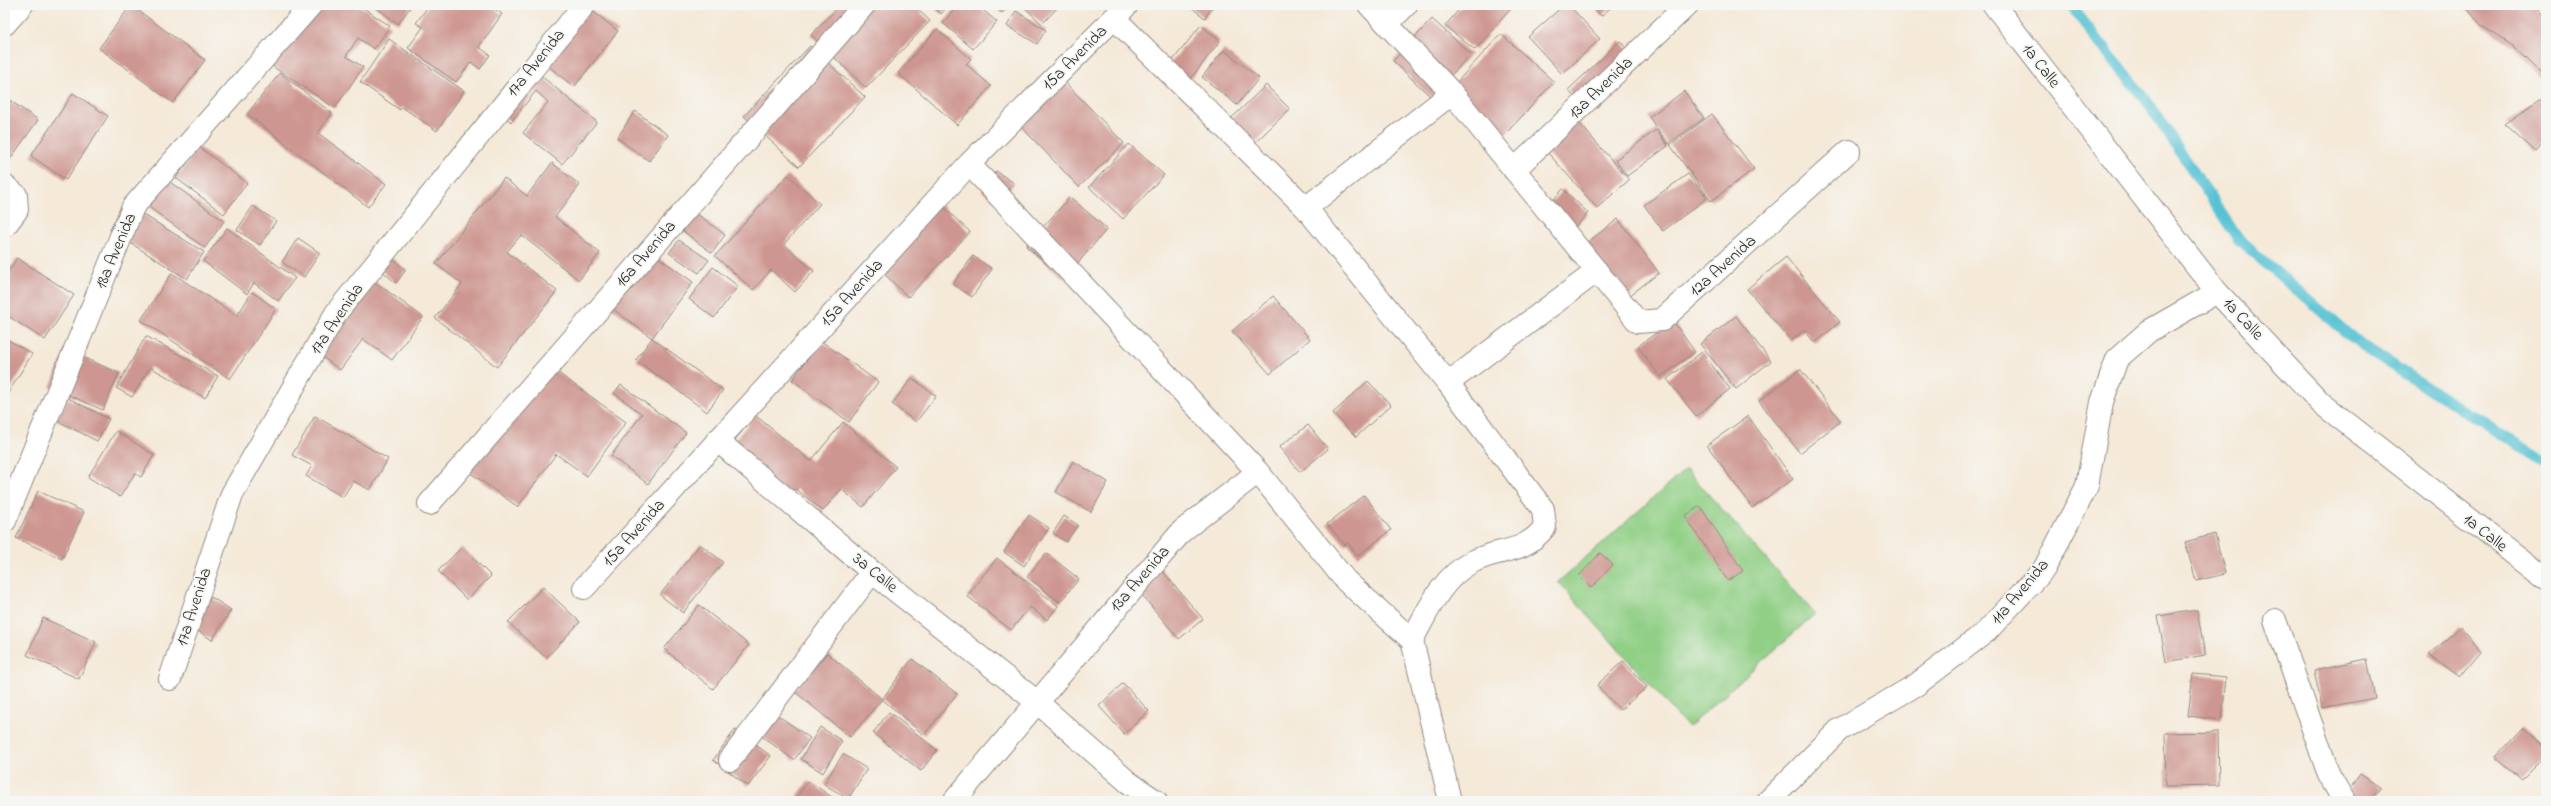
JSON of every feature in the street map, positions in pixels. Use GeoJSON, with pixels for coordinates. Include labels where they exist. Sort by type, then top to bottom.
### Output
{"type":"FeatureCollection","features":[{"type":"Feature","properties":{"kind":"street"},"geometry":{"type":"LineString","coordinates":[[5,24],[22,5]]}},
{"type":"Feature","properties":{"kind":"street","name":"18a Avenida"},"geometry":{"type":"LineString","coordinates":[[5,521],[133,207],[311,5]]}},
{"type":"Feature","properties":{"kind":"street","name":"17a Avenida"},"geometry":{"type":"LineString","coordinates":[[170,679],[232,494],[336,313],[584,5]]}},
{"type":"Feature","properties":{"kind":"street","name":"16a Avenida"},"geometry":{"type":"LineString","coordinates":[[429,504],[864,5]]}},
{"type":"Feature","properties":{"kind":"street"},"geometry":{"type":"LineString","coordinates":[[1369,5],[1452,93],[1597,271],[1448,383]]}},
{"type":"Feature","properties":{"kind":"street"},"geometry":{"type":"LineString","coordinates":[[1387,24],[1406,5]]}},
{"type":"Feature","properties":{"kind":"street","name":"13a Avenida"},"geometry":{"type":"LineString","coordinates":[[1514,170],[1687,5]]}},
{"type":"Feature","properties":{"kind":"street","name":"1a Calle"},"geometry":{"type":"LineString","coordinates":[[1994,5],[2218,292],[2321,403],[2546,579]]}},
{"type":"Feature","properties":{"kind":"street"},"geometry":{"type":"LineString","coordinates":[[1120,12],[1306,208],[1448,383],[1543,508],[1545,527],[1534,541],[1512,550],[1473,562],[1446,581],[1412,640]]}},
{"type":"Feature","properties":{"kind":"street","name":"15a Avenida"},"geometry":{"type":"LineString","coordinates":[[584,588],[969,164],[1120,12]]}},
{"type":"Feature","properties":{"kind":"street"},"geometry":{"type":"LineString","coordinates":[[1306,208],[1452,93]]}},
{"type":"Feature","properties":{"kind":"street","name":"12a Avenida"},"geometry":{"type":"LineString","coordinates":[[1597,271],[1638,322],[1662,320],[1849,151]]}},
{"type":"Feature","properties":{"kind":"street"},"geometry":{"type":"LineString","coordinates":[[969,164],[1258,472],[1346,581],[1412,640],[1450,801]]}},
{"type":"Feature","properties":{"kind":"street"},"geometry":{"type":"LineString","coordinates":[[5,226],[17,210],[11,191]]}},
{"type":"Feature","properties":{"kind":"street","name":"11a Avenida"},"geometry":{"type":"LineString","coordinates":[[1768,801],[1839,730],[1916,685],[1987,631],[2044,569],[2088,486],[2102,402],[2117,360],[2149,331],[2218,292]]}},
{"type":"Feature","properties":{"kind":"street","name":"3a Calle"},"geometry":{"type":"LineString","coordinates":[[717,440],[872,572],[1037,702],[1128,782],[1156,801]]}},
{"type":"Feature","properties":{"kind":"street","name":"13a Avenida"},"geometry":{"type":"LineString","coordinates":[[954,801],[1182,531],[1258,472]]}},
{"type":"Feature","properties":{"kind":"street"},"geometry":{"type":"LineString","coordinates":[[730,760],[872,572]]}},
{"type":"Feature","properties":{"kind":"street"},"geometry":{"type":"LineString","coordinates":[[2275,620],[2329,775],[2344,801]]}},
{"type":"Feature","properties":{"kind":"green space"},"geometry":{"type":"Polygon","coordinates":[[[1686,469],[1815,614],[1688,727],[1558,582],[1686,469]]]}},
{"type":"Feature","properties":{"kind":"building"},"geometry":{"type":"Polygon","coordinates":[[[131,5],[205,60],[173,103],[99,48],[131,5]]]}},
{"type":"Feature","properties":{"kind":"building"},"geometry":{"type":"Polygon","coordinates":[[[299,5],[359,5],[390,26],[374,49],[358,38],[346,56],[363,67],[335,108],[269,64],[299,5]]]}},
{"type":"Feature","properties":{"kind":"building"},"geometry":{"type":"Polygon","coordinates":[[[373,5],[412,5],[398,24],[373,5]]]}},
{"type":"Feature","properties":{"kind":"building"},"geometry":{"type":"Polygon","coordinates":[[[429,5],[489,5],[502,14],[479,47],[490,55],[480,69],[471,62],[456,82],[408,48],[423,27],[416,23],[429,5]]]}},
{"type":"Feature","properties":{"kind":"building"},"geometry":{"type":"Polygon","coordinates":[[[585,5],[618,31],[574,87],[537,57],[585,5]]]}},
{"type":"Feature","properties":{"kind":"building"},"geometry":{"type":"Polygon","coordinates":[[[840,5],[913,5],[930,21],[866,88],[811,35],[840,5]]]}},
{"type":"Feature","properties":{"kind":"building"},"geometry":{"type":"Polygon","coordinates":[[[931,5],[949,5],[941,14],[931,5]]]}},
{"type":"Feature","properties":{"kind":"building"},"geometry":{"type":"Polygon","coordinates":[[[958,5],[977,5],[997,22],[973,49],[943,23],[958,5]]]}},
{"type":"Feature","properties":{"kind":"building"},"geometry":{"type":"Polygon","coordinates":[[[993,5],[1010,5],[1002,13],[993,5]]]}},
{"type":"Feature","properties":{"kind":"building"},"geometry":{"type":"Polygon","coordinates":[[[1022,5],[1055,5],[1058,7],[1042,24],[1022,5]]]}},
{"type":"Feature","properties":{"kind":"building"},"geometry":{"type":"Polygon","coordinates":[[[1188,5],[1214,5],[1205,18],[1188,5]]]}},
{"type":"Feature","properties":{"kind":"building"},"geometry":{"type":"Polygon","coordinates":[[[1463,5],[1514,5],[1475,50],[1445,26],[1463,5]]]}},
{"type":"Feature","properties":{"kind":"building"},"geometry":{"type":"Polygon","coordinates":[[[1564,5],[1569,5],[1600,39],[1562,74],[1528,37],[1564,5]]]}},
{"type":"Feature","properties":{"kind":"building"},"geometry":{"type":"Polygon","coordinates":[[[1592,5],[1614,5],[1601,16],[1592,5]]]}},
{"type":"Feature","properties":{"kind":"building"},"geometry":{"type":"Polygon","coordinates":[[[2464,5],[2534,5],[2546,20],[2546,79],[2513,46],[2482,26],[2464,5]]]}},
{"type":"Feature","properties":{"kind":"building"},"geometry":{"type":"Polygon","coordinates":[[[1016,11],[1046,30],[1037,44],[1007,26],[1016,11]]]}},
{"type":"Feature","properties":{"kind":"building"},"geometry":{"type":"Polygon","coordinates":[[[1432,19],[1471,54],[1431,97],[1393,61],[1432,19]]]}},
{"type":"Feature","properties":{"kind":"building"},"geometry":{"type":"Polygon","coordinates":[[[1201,25],[1220,41],[1186,85],[1166,69],[1201,25]]]}},
{"type":"Feature","properties":{"kind":"building"},"geometry":{"type":"Polygon","coordinates":[[[937,29],[971,59],[966,64],[991,86],[957,125],[898,73],[937,29]]]}},
{"type":"Feature","properties":{"kind":"building"},"geometry":{"type":"Polygon","coordinates":[[[1501,34],[1554,82],[1495,145],[1443,97],[1501,34]]]}},
{"type":"Feature","properties":{"kind":"building"},"geometry":{"type":"Polygon","coordinates":[[[389,39],[464,91],[437,131],[402,107],[400,110],[360,82],[389,39]]]}},
{"type":"Feature","properties":{"kind":"building"},"geometry":{"type":"Polygon","coordinates":[[[1620,41],[1638,62],[1586,110],[1568,90],[1620,41]]]}},
{"type":"Feature","properties":{"kind":"building"},"geometry":{"type":"Polygon","coordinates":[[[810,46],[865,97],[799,167],[744,116],[810,46]]]}},
{"type":"Feature","properties":{"kind":"building"},"geometry":{"type":"Polygon","coordinates":[[[1224,50],[1259,78],[1237,105],[1202,77],[1224,50]]]}},
{"type":"Feature","properties":{"kind":"building"},"geometry":{"type":"Polygon","coordinates":[[[528,65],[597,122],[562,164],[523,133],[548,102],[536,91],[511,122],[493,107],[528,65]]]}},
{"type":"Feature","properties":{"kind":"building"},"geometry":{"type":"Polygon","coordinates":[[[1052,69],[1124,143],[1079,187],[1007,112],[1052,69]]]}},
{"type":"Feature","properties":{"kind":"building"},"geometry":{"type":"Polygon","coordinates":[[[280,73],[332,113],[318,133],[386,184],[368,207],[247,114],[280,73]]]}},
{"type":"Feature","properties":{"kind":"building"},"geometry":{"type":"Polygon","coordinates":[[[1266,85],[1290,109],[1242,155],[1219,130],[1266,85]]]}},
{"type":"Feature","properties":{"kind":"building"},"geometry":{"type":"Polygon","coordinates":[[[1684,91],[1704,118],[1668,144],[1649,117],[1684,91]]]}},
{"type":"Feature","properties":{"kind":"building"},"geometry":{"type":"Polygon","coordinates":[[[73,93],[108,116],[66,180],[31,156],[73,93]]]}},
{"type":"Feature","properties":{"kind":"building"},"geometry":{"type":"Polygon","coordinates":[[[2546,96],[2546,141],[2536,152],[2505,124],[2546,96]]]}},
{"type":"Feature","properties":{"kind":"building"},"geometry":{"type":"Polygon","coordinates":[[[5,97],[38,120],[11,158],[5,154],[5,97]]]}},
{"type":"Feature","properties":{"kind":"building"},"geometry":{"type":"Polygon","coordinates":[[[635,111],[668,135],[649,161],[617,138],[635,111]]]}},
{"type":"Feature","properties":{"kind":"building"},"geometry":{"type":"Polygon","coordinates":[[[1712,114],[1754,169],[1711,201],[1670,145],[1712,114]]]}},
{"type":"Feature","properties":{"kind":"building"},"geometry":{"type":"Polygon","coordinates":[[[1573,116],[1629,180],[1597,208],[1541,145],[1573,116]]]}},
{"type":"Feature","properties":{"kind":"building"},"geometry":{"type":"Polygon","coordinates":[[[1656,130],[1668,146],[1627,176],[1615,160],[1656,130]]]}},
{"type":"Feature","properties":{"kind":"building"},"geometry":{"type":"Polygon","coordinates":[[[1129,144],[1164,175],[1123,219],[1089,187],[1129,144]]]}},
{"type":"Feature","properties":{"kind":"building"},"geometry":{"type":"Polygon","coordinates":[[[199,147],[247,183],[224,214],[176,178],[199,147]]]}},
{"type":"Feature","properties":{"kind":"building"},"geometry":{"type":"Polygon","coordinates":[[[552,163],[580,185],[555,217],[600,253],[579,280],[521,235],[507,252],[557,291],[497,367],[435,318],[462,284],[436,264],[504,178],[527,196],[552,163]]]}},
{"type":"Feature","properties":{"kind":"building"},"geometry":{"type":"Polygon","coordinates":[[[996,171],[1014,183],[1000,204],[982,191],[996,171]]]}},
{"type":"Feature","properties":{"kind":"building"},"geometry":{"type":"Polygon","coordinates":[[[156,172],[224,221],[205,248],[138,199],[156,172]]]}},
{"type":"Feature","properties":{"kind":"building"},"geometry":{"type":"Polygon","coordinates":[[[1688,174],[1707,198],[1663,231],[1644,205],[1688,174]]]}},
{"type":"Feature","properties":{"kind":"building"},"geometry":{"type":"Polygon","coordinates":[[[788,175],[820,204],[784,244],[814,271],[795,292],[771,270],[753,290],[715,256],[788,175]]]}},
{"type":"Feature","properties":{"kind":"building"},"geometry":{"type":"Polygon","coordinates":[[[1563,189],[1588,213],[1566,237],[1541,214],[1563,189]]]}},
{"type":"Feature","properties":{"kind":"building"},"geometry":{"type":"Polygon","coordinates":[[[933,197],[970,232],[908,297],[872,262],[933,197]]]}},
{"type":"Feature","properties":{"kind":"building"},"geometry":{"type":"Polygon","coordinates":[[[1070,197],[1107,229],[1064,279],[1026,246],[1070,197]]]}},
{"type":"Feature","properties":{"kind":"building"},"geometry":{"type":"Polygon","coordinates":[[[126,204],[204,252],[187,279],[110,230],[126,204]]]}},
{"type":"Feature","properties":{"kind":"building"},"geometry":{"type":"Polygon","coordinates":[[[253,206],[276,221],[260,245],[237,230],[253,206]]]}},
{"type":"Feature","properties":{"kind":"building"},"geometry":{"type":"Polygon","coordinates":[[[696,213],[725,235],[712,253],[683,231],[696,213]]]}},
{"type":"Feature","properties":{"kind":"building"},"geometry":{"type":"Polygon","coordinates":[[[1618,219],[1659,273],[1621,302],[1580,248],[1618,219]]]}},
{"type":"Feature","properties":{"kind":"building"},"geometry":{"type":"Polygon","coordinates":[[[227,228],[295,278],[278,301],[254,283],[247,294],[203,261],[227,228]]]}},
{"type":"Feature","properties":{"kind":"building"},"geometry":{"type":"Polygon","coordinates":[[[298,238],[320,253],[304,277],[282,262],[298,238]]]}},
{"type":"Feature","properties":{"kind":"building"},"geometry":{"type":"Polygon","coordinates":[[[679,240],[709,260],[699,273],[669,253],[679,240]]]}},
{"type":"Feature","properties":{"kind":"building"},"geometry":{"type":"Polygon","coordinates":[[[385,252],[406,270],[396,283],[374,264],[385,252]]]}},
{"type":"Feature","properties":{"kind":"building"},"geometry":{"type":"Polygon","coordinates":[[[651,252],[693,282],[652,338],[605,303],[651,252]]]}},
{"type":"Feature","properties":{"kind":"building"},"geometry":{"type":"Polygon","coordinates":[[[973,256],[992,269],[972,297],[953,284],[973,256]]]}},
{"type":"Feature","properties":{"kind":"building"},"geometry":{"type":"Polygon","coordinates":[[[1786,257],[1840,322],[1815,343],[1804,330],[1791,341],[1747,289],[1786,257]]]}},
{"type":"Feature","properties":{"kind":"building"},"geometry":{"type":"Polygon","coordinates":[[[17,258],[74,295],[45,340],[5,314],[5,276],[17,258]]]}},
{"type":"Feature","properties":{"kind":"building"},"geometry":{"type":"Polygon","coordinates":[[[713,267],[738,286],[714,318],[689,299],[713,267]]]}},
{"type":"Feature","properties":{"kind":"building"},"geometry":{"type":"Polygon","coordinates":[[[360,271],[423,317],[392,360],[363,339],[340,370],[306,345],[360,271]]]}},
{"type":"Feature","properties":{"kind":"building"},"geometry":{"type":"Polygon","coordinates":[[[172,273],[237,316],[252,292],[276,309],[230,379],[141,320],[172,273]]]}},
{"type":"Feature","properties":{"kind":"building"},"geometry":{"type":"Polygon","coordinates":[[[1273,296],[1310,339],[1270,374],[1232,331],[1273,296]]]}},
{"type":"Feature","properties":{"kind":"building"},"geometry":{"type":"Polygon","coordinates":[[[1736,316],[1771,361],[1736,389],[1700,344],[1736,316]]]}},
{"type":"Feature","properties":{"kind":"building"},"geometry":{"type":"Polygon","coordinates":[[[1673,321],[1695,352],[1660,377],[1638,346],[1673,321]]]}},
{"type":"Feature","properties":{"kind":"building"},"geometry":{"type":"Polygon","coordinates":[[[146,336],[218,376],[205,398],[150,367],[132,397],[116,388],[146,336]]]}},
{"type":"Feature","properties":{"kind":"building"},"geometry":{"type":"Polygon","coordinates":[[[5,338],[32,354],[8,393],[5,391],[5,338]]]}},
{"type":"Feature","properties":{"kind":"building"},"geometry":{"type":"Polygon","coordinates":[[[652,338],[723,390],[707,412],[636,360],[652,338]]]}},
{"type":"Feature","properties":{"kind":"building"},"geometry":{"type":"Polygon","coordinates":[[[821,341],[878,382],[849,422],[792,380],[821,341]]]}},
{"type":"Feature","properties":{"kind":"building"},"geometry":{"type":"Polygon","coordinates":[[[66,350],[119,373],[103,410],[50,387],[66,350]]]}},
{"type":"Feature","properties":{"kind":"building"},"geometry":{"type":"Polygon","coordinates":[[[1702,352],[1730,389],[1696,416],[1667,379],[1702,352]]]}},
{"type":"Feature","properties":{"kind":"building"},"geometry":{"type":"Polygon","coordinates":[[[543,362],[626,422],[587,476],[556,454],[518,507],[465,469],[543,362]]]}},
{"type":"Feature","properties":{"kind":"building"},"geometry":{"type":"Polygon","coordinates":[[[1800,369],[1841,421],[1800,453],[1759,401],[1800,369]]]}},
{"type":"Feature","properties":{"kind":"building"},"geometry":{"type":"Polygon","coordinates":[[[912,378],[936,396],[916,422],[892,404],[912,378]]]}},
{"type":"Feature","properties":{"kind":"building"},"geometry":{"type":"Polygon","coordinates":[[[1368,381],[1391,405],[1356,437],[1333,413],[1368,381]]]}},
{"type":"Feature","properties":{"kind":"building"},"geometry":{"type":"Polygon","coordinates":[[[621,385],[686,433],[648,484],[611,456],[642,414],[614,393],[621,385]]]}},
{"type":"Feature","properties":{"kind":"building"},"geometry":{"type":"Polygon","coordinates":[[[68,398],[109,419],[97,441],[56,420],[68,398]]]}},
{"type":"Feature","properties":{"kind":"building"},"geometry":{"type":"Polygon","coordinates":[[[755,415],[811,461],[843,422],[896,467],[863,507],[841,489],[823,511],[796,489],[783,505],[722,456],[755,415]]]}},
{"type":"Feature","properties":{"kind":"building"},"geometry":{"type":"Polygon","coordinates":[[[315,416],[388,459],[370,490],[353,481],[343,497],[306,476],[312,466],[292,455],[315,416]]]}},
{"type":"Feature","properties":{"kind":"building"},"geometry":{"type":"Polygon","coordinates":[[[1748,416],[1793,479],[1752,508],[1707,445],[1748,416]]]}},
{"type":"Feature","properties":{"kind":"building"},"geometry":{"type":"Polygon","coordinates":[[[1308,425],[1328,449],[1300,472],[1279,447],[1308,425]]]}},
{"type":"Feature","properties":{"kind":"building"},"geometry":{"type":"Polygon","coordinates":[[[116,431],[154,455],[141,477],[135,473],[120,497],[88,477],[116,431]]]}},
{"type":"Feature","properties":{"kind":"building"},"geometry":{"type":"Polygon","coordinates":[[[1073,461],[1108,482],[1091,512],[1056,492],[1073,461]]]}},
{"type":"Feature","properties":{"kind":"building"},"geometry":{"type":"Polygon","coordinates":[[[38,491],[84,512],[62,559],[16,538],[38,491]]]}},
{"type":"Feature","properties":{"kind":"building"},"geometry":{"type":"Polygon","coordinates":[[[1364,495],[1391,530],[1358,556],[1348,543],[1345,545],[1327,524],[1364,495]]]}},
{"type":"Feature","properties":{"kind":"building"},"geometry":{"type":"Polygon","coordinates":[[[1700,506],[1743,571],[1728,581],[1685,516],[1700,506]]]}},
{"type":"Feature","properties":{"kind":"building"},"geometry":{"type":"Polygon","coordinates":[[[1029,515],[1049,528],[1024,566],[1004,552],[1029,515]]]}},
{"type":"Feature","properties":{"kind":"building"},"geometry":{"type":"Polygon","coordinates":[[[1064,516],[1078,525],[1066,542],[1053,533],[1064,516]]]}},
{"type":"Feature","properties":{"kind":"building"},"geometry":{"type":"Polygon","coordinates":[[[2215,534],[2225,574],[2196,581],[2185,542],[2215,534]]]}},
{"type":"Feature","properties":{"kind":"building"},"geometry":{"type":"Polygon","coordinates":[[[700,544],[723,562],[683,613],[660,595],[700,544]]]}},
{"type":"Feature","properties":{"kind":"building"},"geometry":{"type":"Polygon","coordinates":[[[462,547],[491,576],[467,600],[438,571],[462,547]]]}},
{"type":"Feature","properties":{"kind":"building"},"geometry":{"type":"Polygon","coordinates":[[[1046,553],[1079,579],[1060,602],[1027,577],[1046,553]]]}},
{"type":"Feature","properties":{"kind":"building"},"geometry":{"type":"Polygon","coordinates":[[[1600,553],[1613,565],[1591,588],[1579,576],[1600,553]]]}},
{"type":"Feature","properties":{"kind":"building"},"geometry":{"type":"Polygon","coordinates":[[[997,558],[1058,606],[1047,620],[1030,607],[1011,630],[967,596],[997,558]]]}},
{"type":"Feature","properties":{"kind":"building"},"geometry":{"type":"Polygon","coordinates":[[[1160,568],[1203,619],[1179,639],[1136,588],[1160,568]]]}},
{"type":"Feature","properties":{"kind":"building"},"geometry":{"type":"Polygon","coordinates":[[[543,587],[580,622],[546,658],[508,622],[543,587]]]}},
{"type":"Feature","properties":{"kind":"building"},"geometry":{"type":"Polygon","coordinates":[[[211,597],[231,610],[212,640],[192,627],[211,597]]]}},
{"type":"Feature","properties":{"kind":"building"},"geometry":{"type":"Polygon","coordinates":[[[699,605],[749,645],[713,689],[664,649],[699,605]]]}},
{"type":"Feature","properties":{"kind":"building"},"geometry":{"type":"Polygon","coordinates":[[[2197,610],[2205,655],[2166,662],[2158,616],[2197,610]]]}},
{"type":"Feature","properties":{"kind":"building"},"geometry":{"type":"Polygon","coordinates":[[[43,618],[96,642],[79,679],[27,655],[43,618]]]}},
{"type":"Feature","properties":{"kind":"building"},"geometry":{"type":"Polygon","coordinates":[[[2460,627],[2481,651],[2459,677],[2429,655],[2460,627]]]}},
{"type":"Feature","properties":{"kind":"building"},"geometry":{"type":"Polygon","coordinates":[[[827,653],[882,699],[850,737],[794,691],[827,653]]]}},
{"type":"Feature","properties":{"kind":"building"},"geometry":{"type":"Polygon","coordinates":[[[912,659],[957,694],[924,735],[882,699],[912,659]]]}},
{"type":"Feature","properties":{"kind":"building"},"geometry":{"type":"Polygon","coordinates":[[[2367,659],[2375,698],[2322,708],[2314,670],[2367,659]]]}},
{"type":"Feature","properties":{"kind":"building"},"geometry":{"type":"Polygon","coordinates":[[[1623,661],[1647,687],[1620,710],[1597,685],[1623,661]]]}},
{"type":"Feature","properties":{"kind":"building"},"geometry":{"type":"Polygon","coordinates":[[[2193,674],[2226,677],[2222,720],[2188,716],[2193,674]]]}},
{"type":"Feature","properties":{"kind":"building"},"geometry":{"type":"Polygon","coordinates":[[[1123,683],[1149,711],[1124,734],[1099,706],[1123,683]]]}},
{"type":"Feature","properties":{"kind":"building"},"geometry":{"type":"Polygon","coordinates":[[[767,708],[810,738],[794,760],[752,729],[767,708]]]}},
{"type":"Feature","properties":{"kind":"building"},"geometry":{"type":"Polygon","coordinates":[[[889,712],[937,750],[921,771],[873,733],[889,712]]]}},
{"type":"Feature","properties":{"kind":"building"},"geometry":{"type":"Polygon","coordinates":[[[820,727],[842,741],[823,773],[801,759],[820,727]]]}},
{"type":"Feature","properties":{"kind":"building"},"geometry":{"type":"Polygon","coordinates":[[[2523,727],[2546,749],[2546,756],[2522,780],[2495,757],[2523,727]]]}},
{"type":"Feature","properties":{"kind":"building"},"geometry":{"type":"Polygon","coordinates":[[[735,730],[771,756],[748,786],[713,760],[735,730]]]}},
{"type":"Feature","properties":{"kind":"building"},"geometry":{"type":"Polygon","coordinates":[[[2218,732],[2219,785],[2166,786],[2165,733],[2218,732]]]}},
{"type":"Feature","properties":{"kind":"building"},"geometry":{"type":"Polygon","coordinates":[[[843,754],[867,769],[848,799],[824,784],[843,754]]]}},
{"type":"Feature","properties":{"kind":"building"},"geometry":{"type":"Polygon","coordinates":[[[2360,774],[2381,788],[2371,801],[2342,801],[2360,774]]]}},
{"type":"Feature","properties":{"kind":"building"},"geometry":{"type":"Polygon","coordinates":[[[808,781],[838,801],[794,801],[808,781]]]}},
{"type":"Feature","properties":{"kind":"waterway"},"geometry":{"type":"LineString","coordinates":[[2070,5],[2148,103],[2239,240],[2363,347],[2546,462]]}}]}
